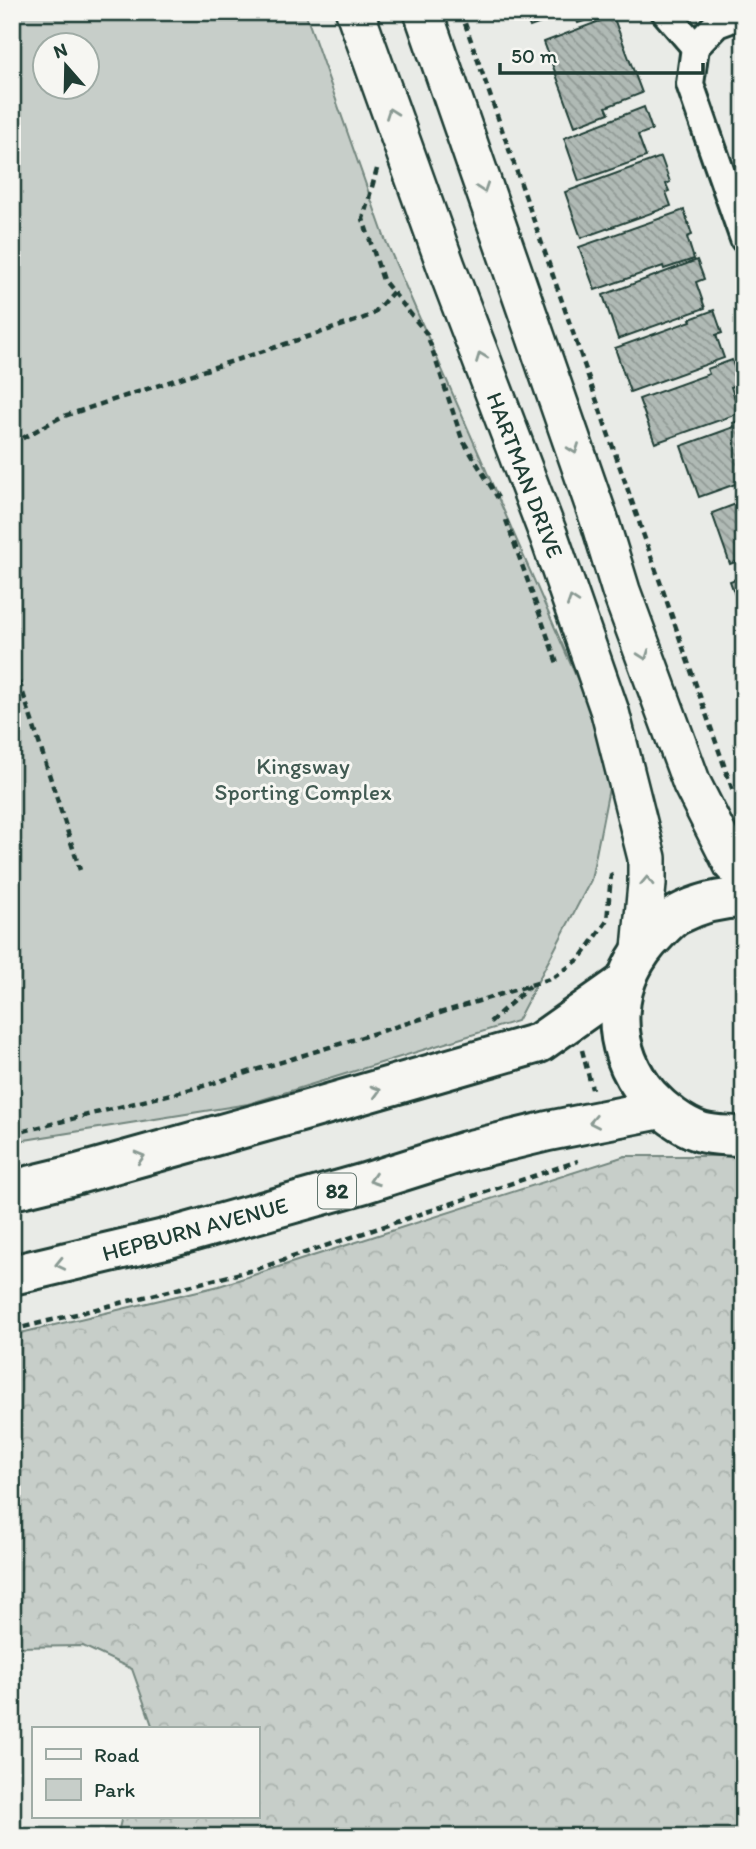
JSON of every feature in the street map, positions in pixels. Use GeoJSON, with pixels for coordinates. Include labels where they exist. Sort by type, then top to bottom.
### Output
{"type":"FeatureCollection","features":[{"type":"Feature","properties":{"kind":"main road","name":"HARTMAN DRIVE"},"geometry":{"type":"LineString","coordinates":[[355,12],[441,254],[555,552],[610,712],[641,949]]}},
{"type":"Feature","properties":{"kind":"main road"},"geometry":{"type":"LineString","coordinates":[[423,12],[599,519],[621,591],[682,758],[717,837],[733,865],[744,874]]}},
{"type":"Feature","properties":{"kind":"main road"},"geometry":{"type":"LineString","coordinates":[[744,898],[720,898],[675,916],[641,949],[624,983],[619,1014],[624,1052],[639,1084],[661,1110],[700,1132],[744,1137]]}},
{"type":"Feature","properties":{"kind":"main road"},"geometry":{"type":"LineString","coordinates":[[12,1190],[285,1117],[540,1043],[624,983]]}},
{"type":"Feature","properties":{"kind":"main road","name":"HEPBURN AVENUE"},"geometry":{"type":"LineString","coordinates":[[12,1275],[169,1238],[365,1184],[466,1151],[661,1110]]}},
{"type":"Feature","properties":{"kind":"street"},"geometry":{"type":"LineString","coordinates":[[665,12],[695,47]]}},
{"type":"Feature","properties":{"kind":"street"},"geometry":{"type":"LineString","coordinates":[[744,14],[717,24],[695,47],[690,84],[744,239]]}},
{"type":"Feature","properties":{"kind":"path"},"geometry":{"type":"LineString","coordinates":[[461,12],[734,792]]}},
{"type":"Feature","properties":{"kind":"path"},"geometry":{"type":"LineString","coordinates":[[380,158],[363,219],[383,279],[426,334],[462,439],[498,497],[560,673]]}},
{"type":"Feature","properties":{"kind":"path"},"geometry":{"type":"LineString","coordinates":[[12,444],[61,417],[359,320],[373,314],[393,292]]}},
{"type":"Feature","properties":{"kind":"path"},"geometry":{"type":"LineString","coordinates":[[12,660],[80,870]]}},
{"type":"Feature","properties":{"kind":"path"},"geometry":{"type":"LineString","coordinates":[[611,875],[630,860]]}},
{"type":"Feature","properties":{"kind":"path"},"geometry":{"type":"LineString","coordinates":[[12,1134],[207,1086],[553,978],[581,958],[607,921],[611,875],[630,860]]}},
{"type":"Feature","properties":{"kind":"path"},"geometry":{"type":"LineString","coordinates":[[12,1330],[257,1269],[600,1153],[594,1098],[581,1046],[553,978]]}},
{"type":"Feature","properties":{"kind":"green space","name":"Kingsway Sporting Complex"},"geometry":{"type":"Polygon","coordinates":[[[12,12],[305,12],[385,239],[614,763],[591,880],[517,1021],[248,1104],[12,1142],[12,12]]]}},
{"type":"Feature","properties":{"kind":"green space"},"geometry":{"type":"Polygon","coordinates":[[[625,1156],[744,1156],[744,1837],[101,1837],[118,1833],[122,1818],[259,1818],[259,1727],[153,1727],[132,1669],[83,1646],[12,1647],[12,1335],[219,1286],[625,1156]]]}},
{"type":"Feature","properties":{"kind":"building"},"geometry":{"type":"Polygon","coordinates":[[[524,12],[571,12],[530,27],[524,12]]]}},
{"type":"Feature","properties":{"kind":"building"},"geometry":{"type":"Polygon","coordinates":[[[574,12],[601,12],[602,15],[578,23],[574,12]]]}},
{"type":"Feature","properties":{"kind":"building"},"geometry":{"type":"Polygon","coordinates":[[[613,16],[642,93],[606,107],[609,113],[575,126],[544,42],[613,16]]]}},
{"type":"Feature","properties":{"kind":"building"},"geometry":{"type":"Polygon","coordinates":[[[644,107],[652,130],[638,135],[646,157],[579,181],[564,138],[644,107]]]}},
{"type":"Feature","properties":{"kind":"building"},"geometry":{"type":"Polygon","coordinates":[[[661,157],[670,182],[666,184],[669,191],[666,192],[671,206],[581,238],[565,192],[661,157]]]}},
{"type":"Feature","properties":{"kind":"building"},"geometry":{"type":"Polygon","coordinates":[[[684,210],[692,235],[687,237],[694,259],[664,269],[663,266],[595,290],[579,247],[684,210]]]}},
{"type":"Feature","properties":{"kind":"building"},"geometry":{"type":"Polygon","coordinates":[[[697,260],[704,279],[696,282],[705,308],[618,339],[603,295],[697,260]]]}},
{"type":"Feature","properties":{"kind":"building"},"geometry":{"type":"Polygon","coordinates":[[[714,310],[722,333],[716,335],[724,358],[630,392],[615,348],[714,310]]]}},
{"type":"Feature","properties":{"kind":"building"},"geometry":{"type":"Polygon","coordinates":[[[732,360],[740,384],[731,387],[740,413],[655,443],[639,399],[709,374],[707,369],[732,360]]]}},
{"type":"Feature","properties":{"kind":"building"},"geometry":{"type":"Polygon","coordinates":[[[744,419],[744,481],[699,497],[681,446],[734,427],[733,423],[744,419]]]}},
{"type":"Feature","properties":{"kind":"building"},"geometry":{"type":"Polygon","coordinates":[[[744,501],[744,559],[730,564],[712,513],[744,501]]]}},
{"type":"Feature","properties":{"kind":"building"},"geometry":{"type":"Polygon","coordinates":[[[744,576],[744,620],[730,581],[744,576]]]}}]}
